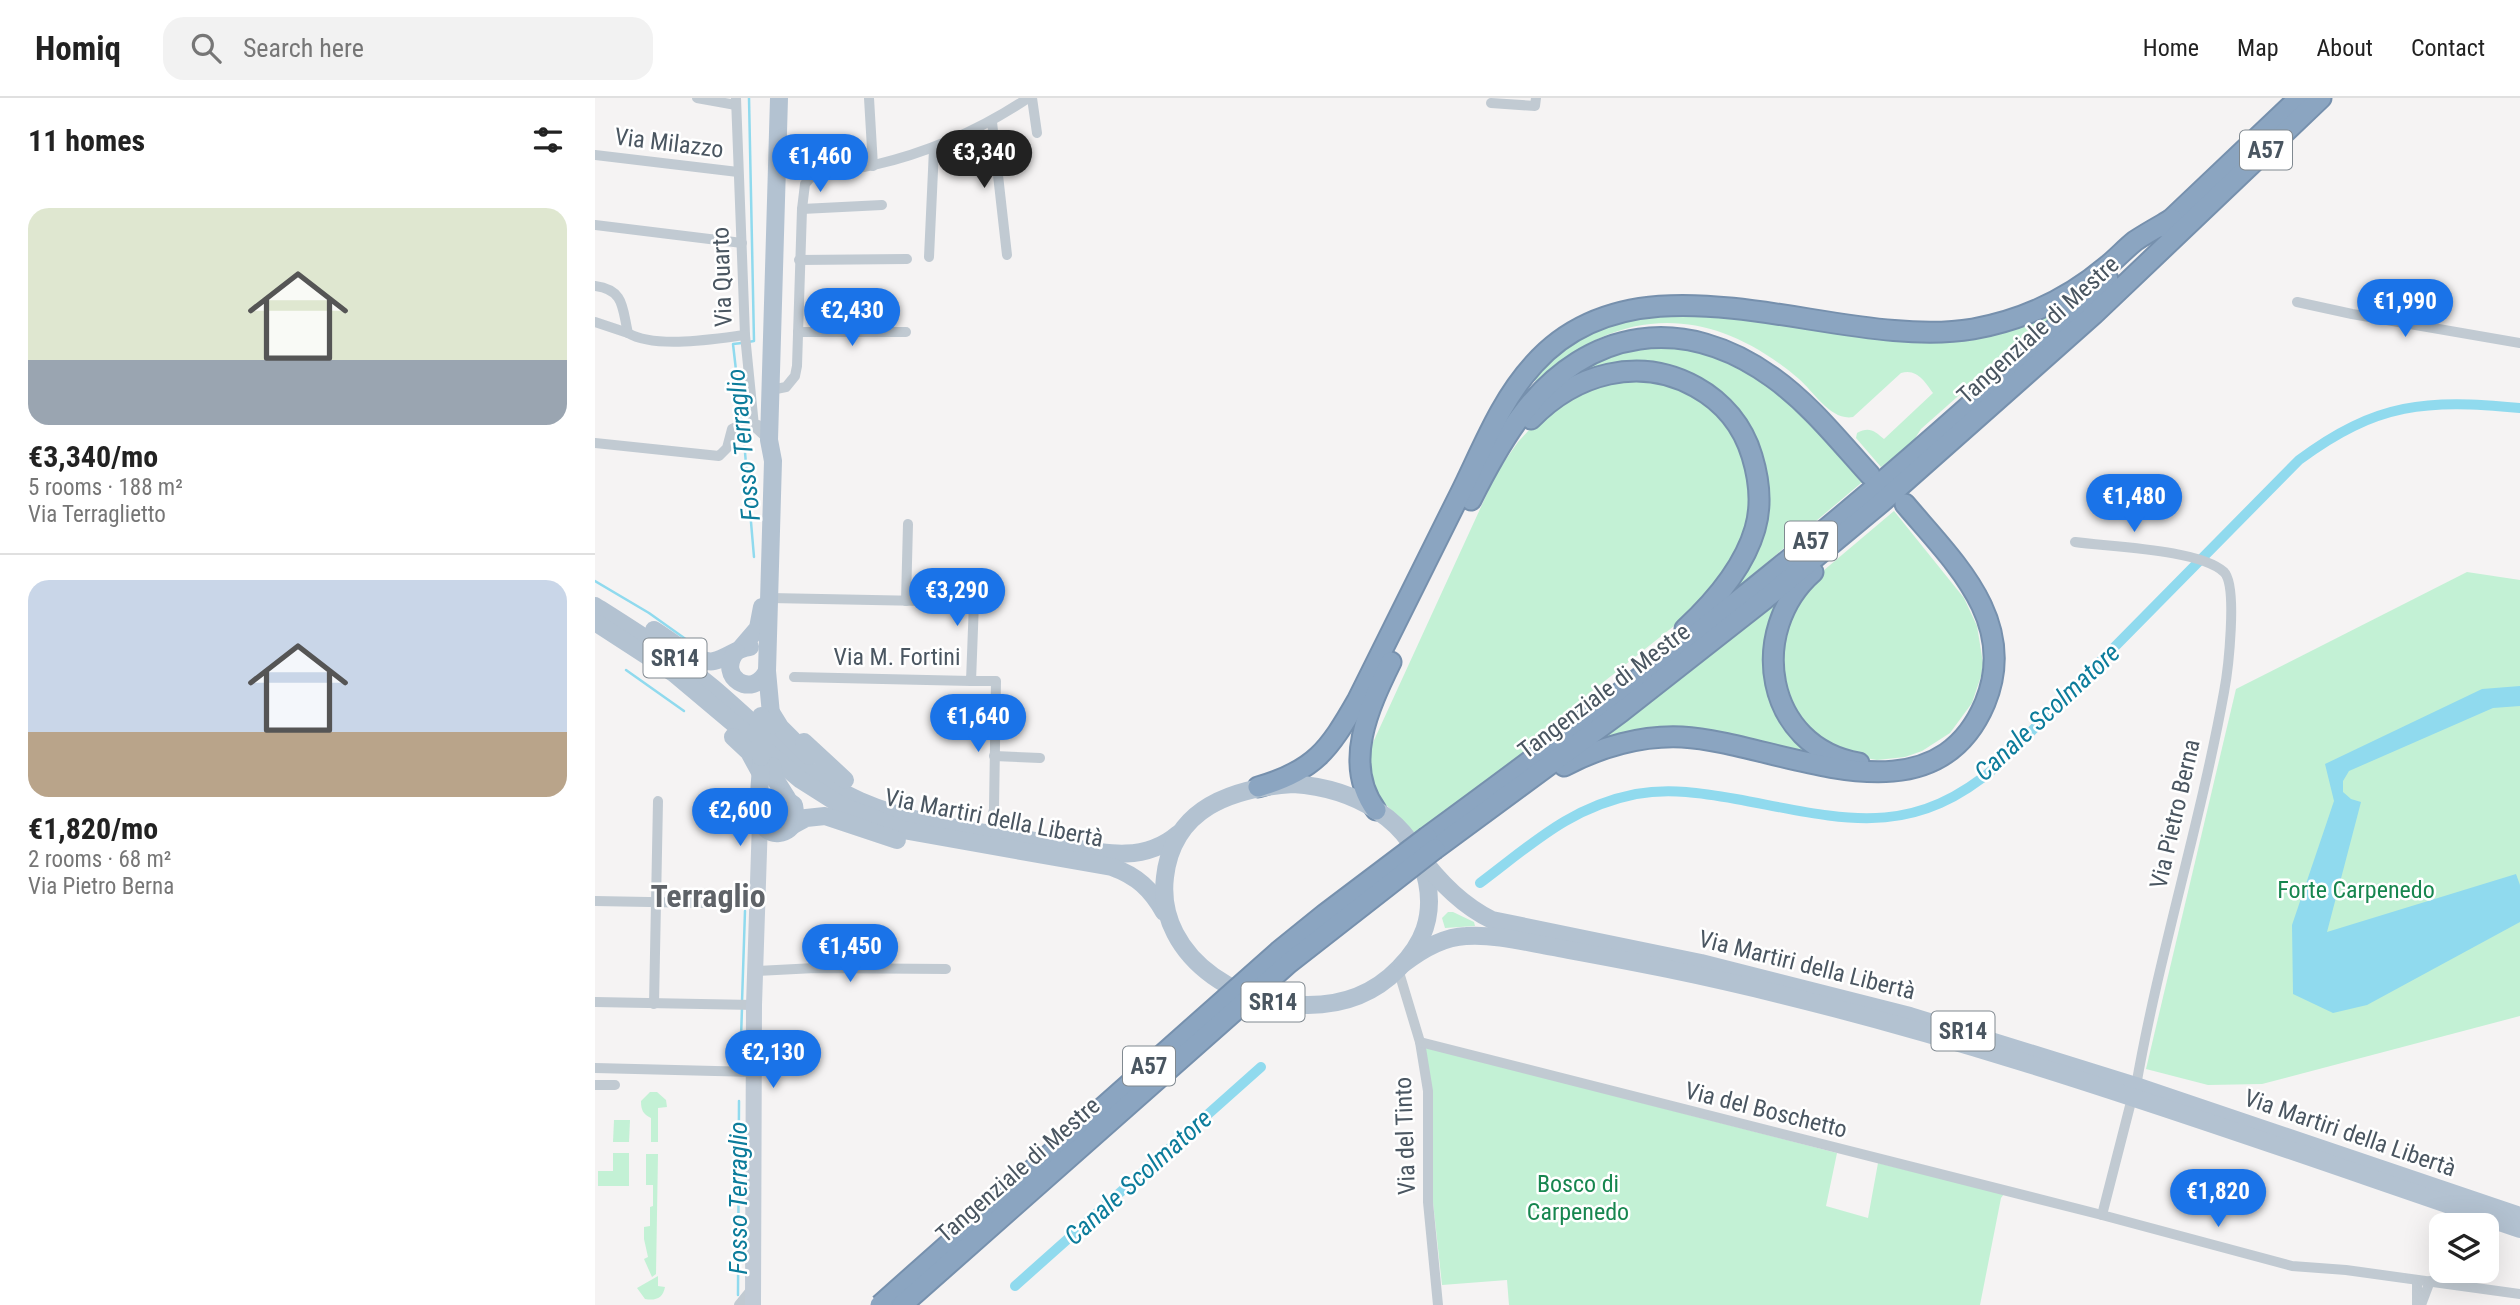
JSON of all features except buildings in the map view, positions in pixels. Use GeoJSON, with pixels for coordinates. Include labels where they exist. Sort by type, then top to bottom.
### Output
{"type":"FeatureCollection","features":[{"type":"Feature","properties":{"kind":"highway","name":"Tangenziale di Mestre"},"geometry":{"type":"LineString","coordinates":[[880,1305],[1278,952],[1325,914],[1504,797],[1621,712],[1757,605],[1895,505],[2193,219],[2202,200],[2299,98]]}},
{"type":"Feature","properties":{"kind":"highway","name":"Tangenziale di Mestre"},"geometry":{"type":"LineString","coordinates":[[902,1305],[1289,963],[1427,846],[1778,568],[1987,390],[2172,219],[2202,200],[2321,98]]}},
{"type":"Feature","properties":{"kind":"highway","name":"A57"},"geometry":{"type":"LineString","coordinates":[[1258,787],[1283,780],[1304,770],[1327,749],[1357,701],[1506,403],[1533,365],[1571,334],[1604,318],[1635,310],[1681,306],[1747,310],[1888,329],[1970,329],[2020,317],[2060,299],[2097,274],[2134,242],[2172,219]]}},
{"type":"Feature","properties":{"kind":"highway","name":"A57"},"geometry":{"type":"LineString","coordinates":[[1376,810],[1365,790],[1360,771],[1367,713],[1482,480],[1522,414],[1558,377],[1584,358],[1606,347],[1655,336],[1707,344],[1741,358],[1762,371],[1808,407],[1873,472],[1814,400],[1770,364],[1719,338],[1689,330],[1652,326],[1633,328],[1609,336],[1551,369],[1532,388],[1496,435],[1462,490]]}},
{"type":"Feature","properties":{"kind":"highway","name":"A57"},"geometry":{"type":"LineString","coordinates":[[1482,480],[1519,432],[1554,400],[1592,378],[1627,370],[1671,376],[1707,393],[1729,412],[1750,450],[1758,485],[1758,508],[1755,531],[1740,562],[1710,603],[1690,624],[1595,701],[1570,732]]}},
{"type":"Feature","properties":{"kind":"highway","name":"A57"},"geometry":{"type":"LineString","coordinates":[[1895,505],[1947,568],[1971,603],[1983,639],[1983,672],[1973,706],[1958,728],[1938,745],[1929,752],[1907,760],[1865,764],[1835,755],[1809,740],[1798,730],[1782,705],[1777,690],[1773,644],[1783,611],[1798,587],[1869,523],[1895,505]]}},
{"type":"Feature","properties":{"kind":"highway","name":"A57"},"geometry":{"type":"LineString","coordinates":[[1504,797],[1590,753],[1618,744],[1656,738],[1681,737],[1712,741],[1827,768],[1879,773],[1913,767],[1951,748],[1970,729],[1986,700],[1995,661],[1993,638],[1988,618],[1954,562],[1895,505]]}},
{"type":"Feature","properties":{"kind":"main road"},"geometry":{"type":"LineString","coordinates":[[753,1305],[755,1072],[747,1005],[755,971],[750,904],[774,839],[789,828],[796,812],[775,779],[759,702],[736,680],[731,671],[731,660],[754,634],[760,621],[766,461],[758,432],[771,390],[779,98]]}},
{"type":"Feature","properties":{"kind":"main road"},"geometry":{"type":"LineString","coordinates":[[758,432],[773,461],[766,742],[760,814],[759,874]]}},
{"type":"Feature","properties":{"kind":"main road"},"geometry":{"type":"LineString","coordinates":[[595,593],[703,661],[715,661],[738,650],[755,648],[763,653],[767,666],[758,683],[743,684]]}},
{"type":"Feature","properties":{"kind":"main road"},"geometry":{"type":"LineString","coordinates":[[770,598],[775,608],[777,691],[782,713],[795,732],[845,780]]}},
{"type":"Feature","properties":{"kind":"main road","name":"SR14"},"geometry":{"type":"LineString","coordinates":[[595,606],[683,664],[766,742]]}},
{"type":"Feature","properties":{"kind":"main road","name":"SR14"},"geometry":{"type":"LineString","coordinates":[[595,622],[675,674],[766,742]]}},
{"type":"Feature","properties":{"kind":"main road"},"geometry":{"type":"LineString","coordinates":[[595,635],[655,674],[696,705],[749,752],[766,742]]}},
{"type":"Feature","properties":{"kind":"main road","name":"SR14"},"geometry":{"type":"LineString","coordinates":[[766,742],[780,727],[802,750],[845,780],[876,796],[994,829]]}},
{"type":"Feature","properties":{"kind":"main road","name":"Via Martiri della Libertà"},"geometry":{"type":"LineString","coordinates":[[766,742],[824,781],[866,803],[908,817],[994,829],[1050,843],[1113,854],[1141,853],[1165,843],[1183,829]]}},
{"type":"Feature","properties":{"kind":"main road","name":"Via Martiri della Libertà"},"geometry":{"type":"LineString","coordinates":[[766,742],[825,796],[881,823],[928,835],[1112,867],[1134,877],[1152,892],[1168,918]]}},
{"type":"Feature","properties":{"kind":"main road","name":"SR14"},"geometry":{"type":"LineString","coordinates":[[1293,784],[1351,796],[1376,810],[1427,846],[1430,913],[1421,940],[1400,967],[1380,986],[1355,998],[1316,1005],[1275,1003],[1224,984],[1184,949],[1168,918],[1164,894],[1166,868],[1183,829],[1210,804],[1258,787],[1293,784]]}},
{"type":"Feature","properties":{"kind":"main road"},"geometry":{"type":"LineString","coordinates":[[760,814],[769,797],[787,798]]}},
{"type":"Feature","properties":{"kind":"main road"},"geometry":{"type":"LineString","coordinates":[[760,814],[770,831],[789,828]]}},
{"type":"Feature","properties":{"kind":"main road","name":"SR14"},"geometry":{"type":"LineString","coordinates":[[789,828],[806,818],[825,816],[874,834],[953,851],[1032,860],[1066,859]]}},
{"type":"Feature","properties":{"kind":"main road","name":"Via Martiri della Libertà"},"geometry":{"type":"LineString","coordinates":[[1427,846],[1452,893],[1476,912],[1492,920],[1701,963],[1973,1034],[2520,1229]]}},
{"type":"Feature","properties":{"kind":"main road","name":"Via Martiri della Libertà"},"geometry":{"type":"LineString","coordinates":[[1400,967],[1430,946],[1453,937],[1489,936],[1698,975],[1837,1009],[2134,1092],[2520,1216]]}},
{"type":"Feature","properties":{"kind":"street","name":"Via Quarto"},"geometry":{"type":"LineString","coordinates":[[697,98],[736,101],[744,339],[758,432]]}},
{"type":"Feature","properties":{"kind":"street"},"geometry":{"type":"LineString","coordinates":[[869,98],[873,166]]}},
{"type":"Feature","properties":{"kind":"street"},"geometry":{"type":"LineString","coordinates":[[771,390],[786,387],[795,376],[797,366],[802,209],[805,184],[810,177],[873,166],[934,149],[992,122],[1030,98],[1037,132]]}},
{"type":"Feature","properties":{"kind":"street"},"geometry":{"type":"LineString","coordinates":[[1491,103],[1535,106],[1536,98]]}},
{"type":"Feature","properties":{"kind":"street"},"geometry":{"type":"LineString","coordinates":[[992,122],[1007,255]]}},
{"type":"Feature","properties":{"kind":"street"},"geometry":{"type":"LineString","coordinates":[[929,257],[934,149]]}},
{"type":"Feature","properties":{"kind":"street","name":"Via Milazzo"},"geometry":{"type":"LineString","coordinates":[[595,155],[738,172]]}},
{"type":"Feature","properties":{"kind":"street"},"geometry":{"type":"LineString","coordinates":[[802,209],[882,205]]}},
{"type":"Feature","properties":{"kind":"street"},"geometry":{"type":"LineString","coordinates":[[595,225],[742,243]]}},
{"type":"Feature","properties":{"kind":"street"},"geometry":{"type":"LineString","coordinates":[[799,260],[907,259]]}},
{"type":"Feature","properties":{"kind":"street"},"geometry":{"type":"LineString","coordinates":[[595,286],[613,291],[620,297],[628,333]]}},
{"type":"Feature","properties":{"kind":"street"},"geometry":{"type":"LineString","coordinates":[[2297,303],[2520,343]]}},
{"type":"Feature","properties":{"kind":"street"},"geometry":{"type":"LineString","coordinates":[[595,322],[637,338],[665,341],[728,337],[744,339]]}},
{"type":"Feature","properties":{"kind":"street"},"geometry":{"type":"LineString","coordinates":[[798,332],[906,332]]}},
{"type":"Feature","properties":{"kind":"street"},"geometry":{"type":"LineString","coordinates":[[595,443],[719,456],[727,449],[733,429],[758,432]]}},
{"type":"Feature","properties":{"kind":"street"},"geometry":{"type":"LineString","coordinates":[[906,601],[908,524]]}},
{"type":"Feature","properties":{"kind":"street","name":"Via Pietro Berna"},"geometry":{"type":"LineString","coordinates":[[2075,542],[2190,556],[2213,564],[2227,574],[2232,594],[2224,689],[2134,1092],[2102,1215]]}},
{"type":"Feature","properties":{"kind":"street","name":"Via M. Fortini"},"geometry":{"type":"LineString","coordinates":[[770,598],[974,602],[971,681],[794,677]]}},
{"type":"Feature","properties":{"kind":"street"},"geometry":{"type":"LineString","coordinates":[[971,681],[996,681],[994,829]]}},
{"type":"Feature","properties":{"kind":"street"},"geometry":{"type":"LineString","coordinates":[[994,756],[1040,758]]}},
{"type":"Feature","properties":{"kind":"street"},"geometry":{"type":"LineString","coordinates":[[654,1004],[658,801]]}},
{"type":"Feature","properties":{"kind":"street"},"geometry":{"type":"LineString","coordinates":[[595,901],[750,904]]}},
{"type":"Feature","properties":{"kind":"street","name":"Via del Tinto"},"geometry":{"type":"LineString","coordinates":[[1400,967],[1420,1042],[1428,1091],[1428,1202],[1438,1305]]}},
{"type":"Feature","properties":{"kind":"street"},"geometry":{"type":"LineString","coordinates":[[755,971],[815,968],[946,969]]}},
{"type":"Feature","properties":{"kind":"street"},"geometry":{"type":"LineString","coordinates":[[595,1002],[747,1005]]}},
{"type":"Feature","properties":{"kind":"street","name":"Via del Boschetto"},"geometry":{"type":"LineString","coordinates":[[1420,1042],[2102,1215]]}},
{"type":"Feature","properties":{"kind":"street"},"geometry":{"type":"LineString","coordinates":[[595,1068],[755,1072]]}},
{"type":"Feature","properties":{"kind":"street"},"geometry":{"type":"LineString","coordinates":[[595,1085],[615,1085]]}},
{"type":"Feature","properties":{"kind":"street"},"geometry":{"type":"LineString","coordinates":[[2102,1215],[2292,1266],[2429,1281]]}},
{"type":"Feature","properties":{"kind":"street"},"geometry":{"type":"LineString","coordinates":[[2417,1280],[2419,1305]]}},
{"type":"Feature","properties":{"kind":"street"},"geometry":{"type":"LineString","coordinates":[[2419,1305],[2429,1283]]}},
{"type":"Feature","properties":{"kind":"street"},"geometry":{"type":"LineString","coordinates":[[2444,1283],[2520,1294]]}},
{"type":"Feature","properties":{"kind":"street"},"geometry":{"type":"LineString","coordinates":[[739,1305],[754,1287]]}},
{"type":"Feature","properties":{"kind":"green space"},"geometry":{"type":"Polygon","coordinates":[[[2067,306],[2014,356],[2000,359],[1921,429],[1912,443],[1881,467],[1856,438],[1857,433],[1872,430],[1884,439],[1933,393],[1920,377],[1912,372],[1901,373],[1853,417],[1845,417],[1830,410],[1799,379],[1766,354],[1733,337],[1700,326],[1666,323],[1633,327],[1601,338],[1568,356],[1536,381],[1532,380],[1544,362],[1590,330],[1666,310],[1930,334],[2067,306]]]}},
{"type":"Feature","properties":{"kind":"green space"},"geometry":{"type":"Polygon","coordinates":[[[1684,344],[1764,377],[1867,478],[1728,598],[1725,594],[1743,566],[1756,449],[1676,372],[1556,388],[1570,375],[1616,350],[1684,344]]]}},
{"type":"Feature","properties":{"kind":"green space"},"geometry":{"type":"Polygon","coordinates":[[[1602,377],[1686,383],[1744,441],[1753,525],[1708,599],[1533,738],[1522,754],[1415,835],[1375,790],[1371,780],[1370,749],[1497,472],[1518,442],[1541,417],[1602,377]]]}},
{"type":"Feature","properties":{"kind":"green space"},"geometry":{"type":"Polygon","coordinates":[[[1894,511],[1964,598],[1977,626],[1983,663],[1972,703],[1950,733],[1922,751],[1905,757],[1877,760],[1844,754],[1810,733],[1789,704],[1778,653],[1804,587],[1894,511]]]}},
{"type":"Feature","properties":{"kind":"green space"},"geometry":{"type":"Polygon","coordinates":[[[1946,558],[1966,583],[1981,611],[1987,626],[1990,642],[1992,657],[1991,673],[1984,700],[1970,724],[1948,745],[1970,722],[1986,690],[1991,667],[1990,643],[1979,608],[1946,558]]]}},
{"type":"Feature","properties":{"kind":"green space","name":"Forte Carpenedo"},"geometry":{"type":"Polygon","coordinates":[[[2467,572],[2520,580],[2520,1016],[2262,1084],[2208,1085],[2146,1069],[2236,689],[2467,572]]]}},
{"type":"Feature","properties":{"kind":"green space"},"geometry":{"type":"Polygon","coordinates":[[[1781,596],[1785,601],[1775,627],[1770,652],[1771,678],[1779,704],[1799,734],[1825,754],[1855,765],[1887,768],[1918,761],[1945,747],[1929,758],[1898,768],[1864,770],[1828,766],[1679,734],[1646,736],[1597,748],[1590,746],[1781,596]]]}},
{"type":"Feature","properties":{"kind":"green space"},"geometry":{"type":"Polygon","coordinates":[[[1448,912],[1474,922],[1475,926],[1445,928],[1442,918],[1448,912]]]}},
{"type":"Feature","properties":{"kind":"green space","name":"Bosco di Carpenedo"},"geometry":{"type":"Polygon","coordinates":[[[1425,1047],[1837,1153],[1826,1206],[1868,1218],[1878,1163],[2004,1194],[1980,1305],[1509,1305],[1507,1280],[1442,1285],[1433,1202],[1425,1047]]]}},
{"type":"Feature","properties":{"kind":"green space"},"geometry":{"type":"Polygon","coordinates":[[[650,1092],[657,1092],[666,1100],[667,1107],[658,1108],[658,1142],[651,1142],[651,1118],[641,1107],[641,1101],[650,1092]]]}},
{"type":"Feature","properties":{"kind":"green space"},"geometry":{"type":"Polygon","coordinates":[[[614,1120],[630,1120],[629,1142],[613,1142],[614,1120]]]}},
{"type":"Feature","properties":{"kind":"green space"},"geometry":{"type":"Polygon","coordinates":[[[613,1153],[629,1153],[629,1186],[598,1186],[598,1171],[613,1171],[613,1153]]]}},
{"type":"Feature","properties":{"kind":"green space"},"geometry":{"type":"Polygon","coordinates":[[[646,1154],[658,1154],[656,1274],[652,1277],[644,1259],[648,1257],[644,1227],[650,1226],[650,1207],[653,1206],[653,1185],[646,1185],[646,1154]]]}},
{"type":"Feature","properties":{"kind":"green space"},"geometry":{"type":"Polygon","coordinates":[[[658,1276],[658,1286],[665,1287],[663,1294],[656,1299],[645,1299],[637,1288],[658,1276]]]}},
{"type":"Feature","properties":{"kind":"water"},"geometry":{"type":"Polygon","coordinates":[[[2520,686],[2520,706],[2493,708],[2349,771],[2343,781],[2343,792],[2351,799],[2361,802],[2327,932],[2516,874],[2520,885],[2520,922],[2367,1005],[2333,1013],[2293,994],[2292,925],[2334,801],[2325,764],[2482,689],[2520,686]]]}},
{"type":"Feature","properties":{"kind":"waterway","name":"Fosso Terraglio"},"geometry":{"type":"LineString","coordinates":[[748,342],[754,341],[749,98]]}},
{"type":"Feature","properties":{"kind":"waterway","name":"Fosso Terraglio"},"geometry":{"type":"LineString","coordinates":[[742,343],[733,344],[742,423]]}},
{"type":"Feature","properties":{"kind":"waterway","name":"Canale Scolmatore"},"geometry":{"type":"LineString","coordinates":[[1480,883],[1535,841],[1571,818],[1612,800],[1636,794],[1661,791],[1698,793],[1841,817],[1903,815],[1934,806],[1965,790],[1997,766],[2299,460],[2353,426],[2404,409],[2457,404],[2520,408]]}},
{"type":"Feature","properties":{"kind":"waterway","name":"Fosso Terraglio"},"geometry":{"type":"LineString","coordinates":[[743,429],[754,557]]}},
{"type":"Feature","properties":{"kind":"waterway","name":"Fosso Terraglio"},"geometry":{"type":"LineString","coordinates":[[595,581],[649,613],[701,650]]}},
{"type":"Feature","properties":{"kind":"waterway","name":"Fosso Terraglio"},"geometry":{"type":"LineString","coordinates":[[626,670],[684,711]]}},
{"type":"Feature","properties":{"kind":"waterway","name":"Fosso Terraglio"},"geometry":{"type":"LineString","coordinates":[[742,1002],[745,911]]}},
{"type":"Feature","properties":{"kind":"waterway","name":"Fosso Terraglio"},"geometry":{"type":"LineString","coordinates":[[740,1067],[742,1008]]}},
{"type":"Feature","properties":{"kind":"waterway","name":"Canale Scolmatore"},"geometry":{"type":"LineString","coordinates":[[1015,1286],[1261,1067]]}},
{"type":"Feature","properties":{"kind":"waterway","name":"Fosso Terraglio"},"geometry":{"type":"LineString","coordinates":[[738,1295],[739,1101]]}},
{"type":"Feature","properties":{"kind":"district","name":"Terraglio"},"geometry":{"type":"Point","coordinates":[708,896]}}]}
